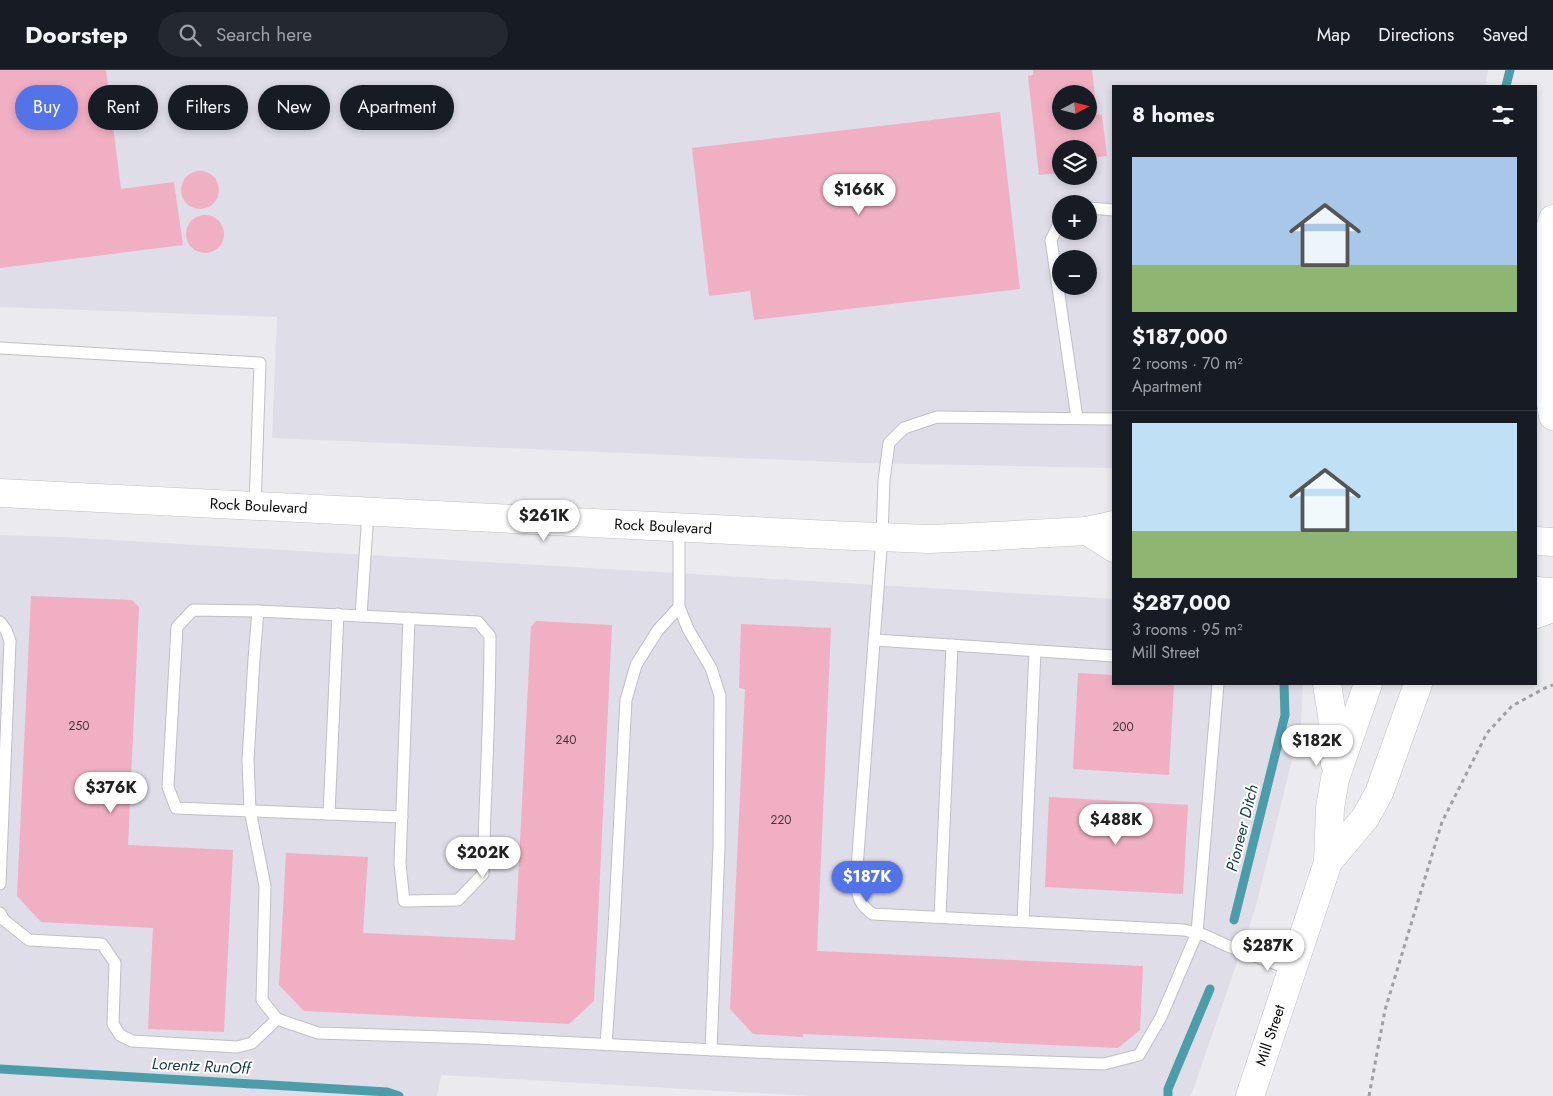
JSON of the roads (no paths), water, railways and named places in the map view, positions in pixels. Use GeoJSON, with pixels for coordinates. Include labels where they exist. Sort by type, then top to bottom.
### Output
{"type":"FeatureCollection","features":[{"type":"Feature","properties":{"kind":"main road"},"geometry":{"type":"LineString","coordinates":[[1553,219],[1540,257],[1548,299],[1553,416]]}},
{"type":"Feature","properties":{"kind":"main road"},"geometry":{"type":"LineString","coordinates":[[1537,345],[1542,332],[1548,299]]}},
{"type":"Feature","properties":{"kind":"main road","name":"Rock Boulevard"},"geometry":{"type":"LineString","coordinates":[[0,493],[929,539],[1087,531],[1112,525]]}},
{"type":"Feature","properties":{"kind":"main road"},"geometry":{"type":"LineString","coordinates":[[1087,531],[1112,547]]}},
{"type":"Feature","properties":{"kind":"main road"},"geometry":{"type":"LineString","coordinates":[[1537,541],[1553,542]]}},
{"type":"Feature","properties":{"kind":"main road"},"geometry":{"type":"LineString","coordinates":[[1537,592],[1553,592]]}},
{"type":"Feature","properties":{"kind":"main road"},"geometry":{"type":"LineString","coordinates":[[1537,614],[1553,608]]}},
{"type":"Feature","properties":{"kind":"main road"},"geometry":{"type":"LineString","coordinates":[[1327,685],[1332,715],[1335,779]]}},
{"type":"Feature","properties":{"kind":"main road","name":"Mill Street"},"geometry":{"type":"LineString","coordinates":[[1250,1096],[1328,862],[1330,808],[1335,779],[1368,685]]}},
{"type":"Feature","properties":{"kind":"main road","name":"Mill Street"},"geometry":{"type":"LineString","coordinates":[[1328,862],[1365,818],[1379,793],[1418,685]]}},
{"type":"Feature","properties":{"kind":"main road"},"geometry":{"type":"LineString","coordinates":[[1400,734],[1438,685]]}},
{"type":"Feature","properties":{"kind":"lane"},"geometry":{"type":"LineString","coordinates":[[1097,209],[1112,210]]}},
{"type":"Feature","properties":{"kind":"lane"},"geometry":{"type":"LineString","coordinates":[[1052,240],[1077,418]]}},
{"type":"Feature","properties":{"kind":"lane"},"geometry":{"type":"LineString","coordinates":[[0,348],[260,363],[255,506]]}},
{"type":"Feature","properties":{"kind":"lane"},"geometry":{"type":"LineString","coordinates":[[1112,419],[937,417],[904,428],[889,443],[884,480],[875,640],[857,872],[858,892],[863,908],[873,914],[1184,930],[1204,935],[1292,970]]}},
{"type":"Feature","properties":{"kind":"lane"},"geometry":{"type":"LineString","coordinates":[[360,616],[368,512]]}},
{"type":"Feature","properties":{"kind":"lane"},"geometry":{"type":"LineString","coordinates":[[679,527],[679,607],[688,630],[711,668],[720,696],[719,847],[712,1050]]}},
{"type":"Feature","properties":{"kind":"lane"},"geometry":{"type":"LineString","coordinates":[[606,1044],[626,700],[636,665],[658,630],[679,607]]}},
{"type":"Feature","properties":{"kind":"lane"},"geometry":{"type":"LineString","coordinates":[[402,817],[176,808],[168,787],[177,627],[193,610],[338,614],[360,616],[409,618],[478,622],[490,636],[483,874],[458,900],[404,901],[400,864],[402,817],[409,618]]}},
{"type":"Feature","properties":{"kind":"lane"},"geometry":{"type":"LineString","coordinates":[[258,611],[248,760],[250,810],[265,886],[262,1000],[277,1019],[318,1033],[1104,1064],[1139,1056],[1161,1017],[1196,933],[1218,685]]}},
{"type":"Feature","properties":{"kind":"lane"},"geometry":{"type":"LineString","coordinates":[[329,814],[338,614]]}},
{"type":"Feature","properties":{"kind":"lane"},"geometry":{"type":"LineString","coordinates":[[0,622],[6,630],[10,641],[0,884]]}},
{"type":"Feature","properties":{"kind":"lane"},"geometry":{"type":"LineString","coordinates":[[875,640],[1112,656]]}},
{"type":"Feature","properties":{"kind":"lane"},"geometry":{"type":"LineString","coordinates":[[940,917],[952,645]]}},
{"type":"Feature","properties":{"kind":"lane"},"geometry":{"type":"LineString","coordinates":[[1023,922],[1035,651]]}},
{"type":"Feature","properties":{"kind":"lane"},"geometry":{"type":"LineString","coordinates":[[0,913],[4,920],[29,940],[102,944],[115,963],[113,1024],[120,1035],[132,1041],[237,1046],[252,1043],[277,1019]]}},
{"type":"Feature","properties":{"kind":"waterway","name":"Pioneer Ditch"},"geometry":{"type":"LineString","coordinates":[[1506,85],[1510,70]]}},
{"type":"Feature","properties":{"kind":"waterway","name":"Pioneer Ditch"},"geometry":{"type":"LineString","coordinates":[[1234,920],[1285,715],[1284,685]]}},
{"type":"Feature","properties":{"kind":"waterway","name":"Pioneer Ditch"},"geometry":{"type":"LineString","coordinates":[[1168,1096],[1168,1089],[1210,989]]}},
{"type":"Feature","properties":{"kind":"waterway","name":"Lorentz RunOff"},"geometry":{"type":"LineString","coordinates":[[0,1069],[387,1092],[399,1096]]}}]}
